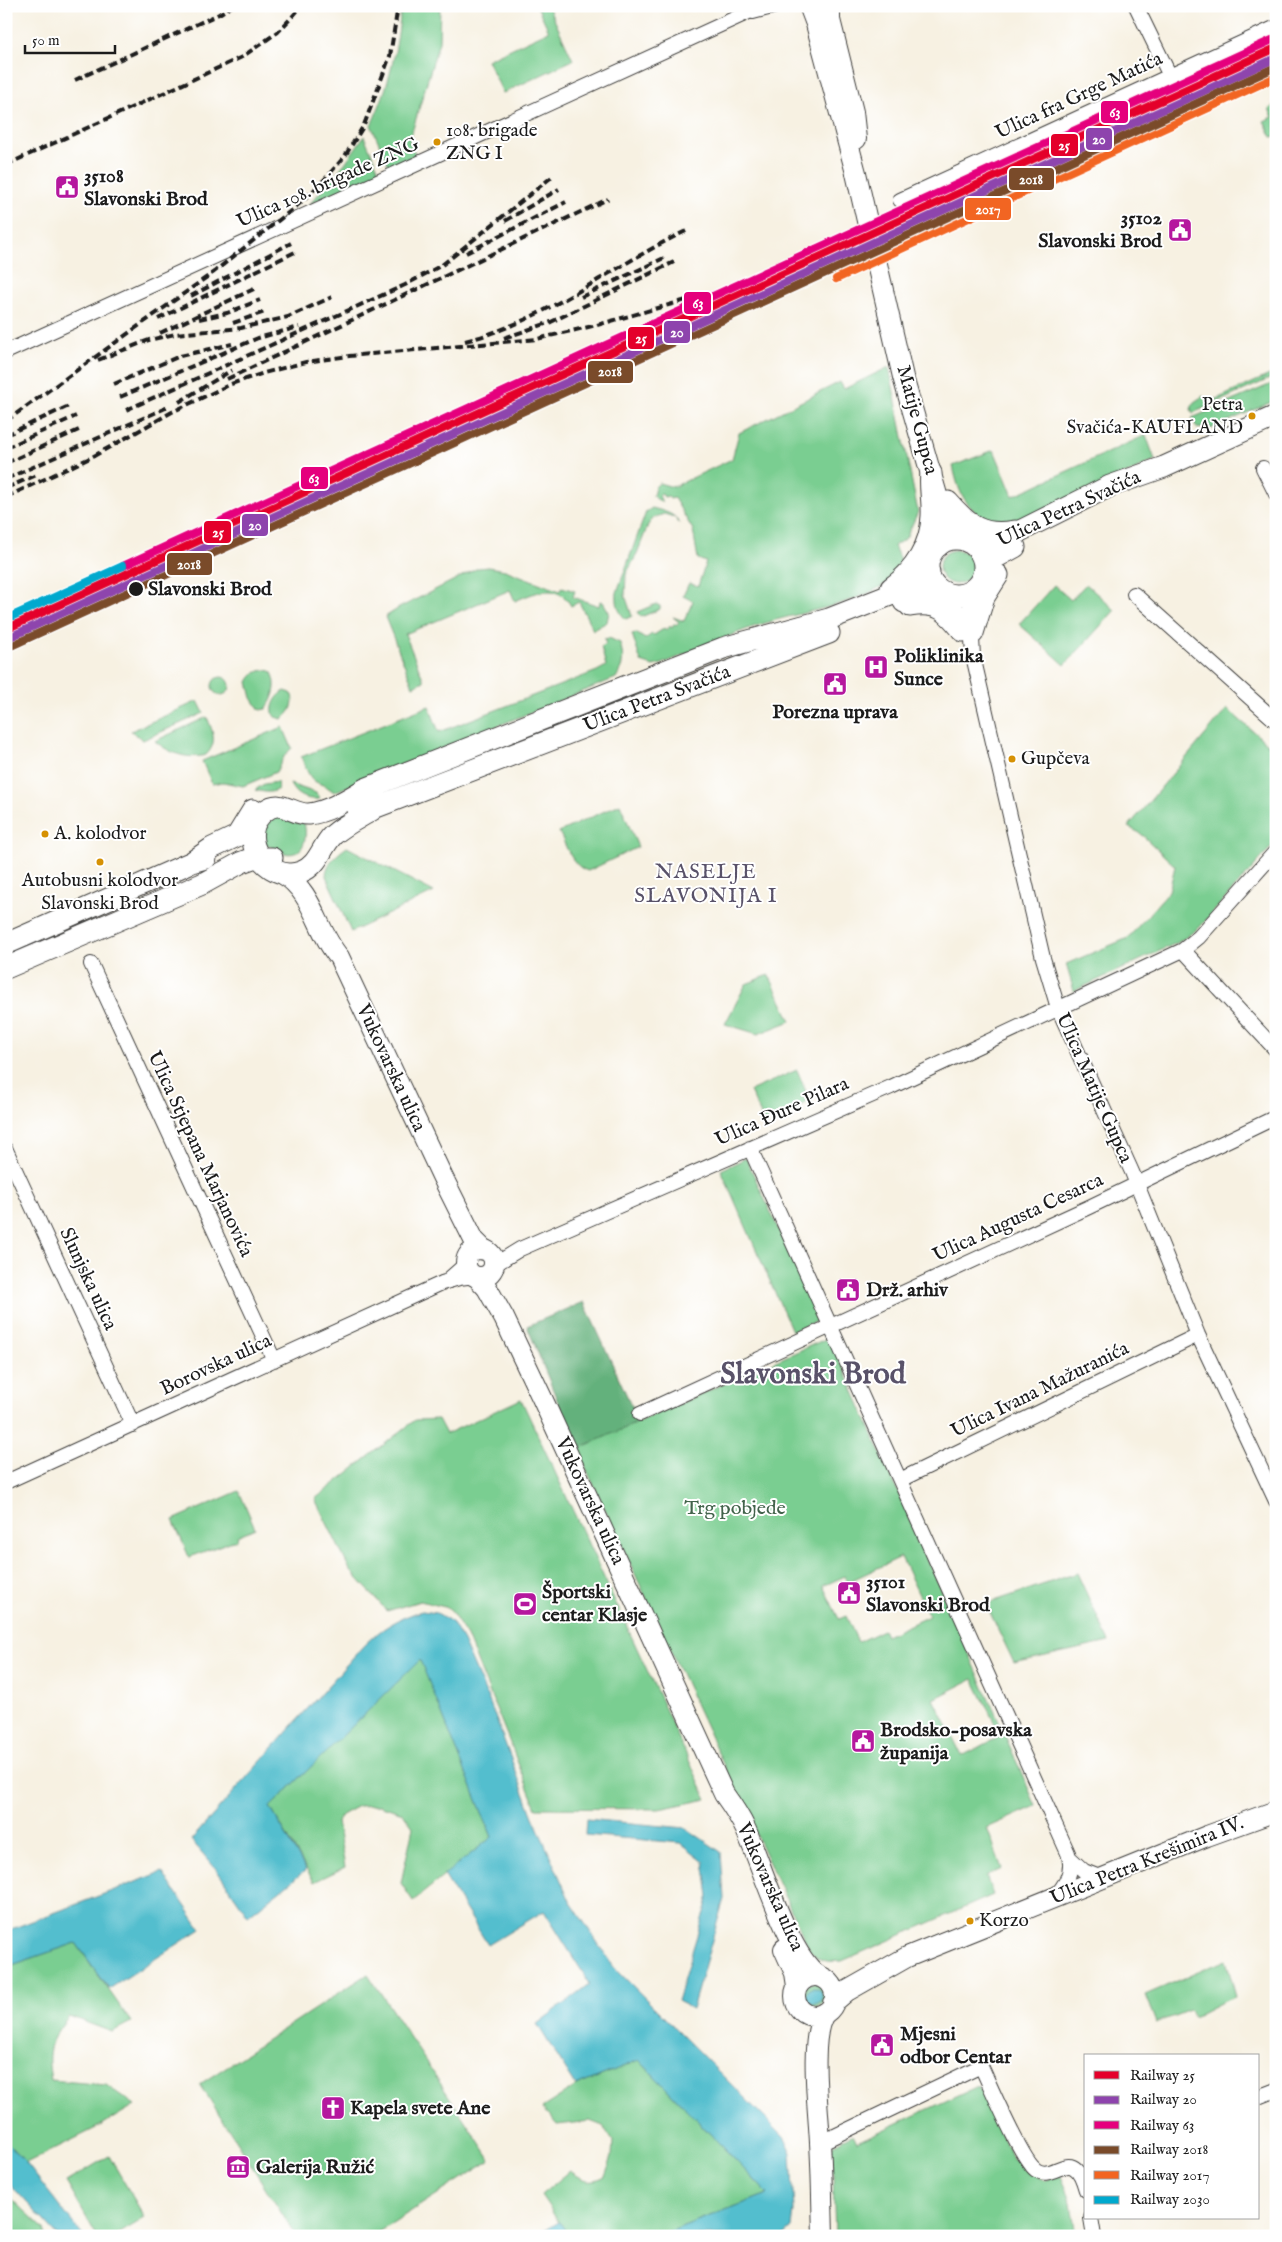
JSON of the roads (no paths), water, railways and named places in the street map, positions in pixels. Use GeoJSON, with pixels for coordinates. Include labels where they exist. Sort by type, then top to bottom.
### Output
{"type":"FeatureCollection","features":[{"type":"Feature","properties":{"kind":"main road"},"geometry":{"type":"LineString","coordinates":[[819,7],[816,24],[856,173],[898,348]]}},
{"type":"Feature","properties":{"kind":"main road","name":"Matije Gupca"},"geometry":{"type":"LineString","coordinates":[[898,348],[903,377],[931,473],[943,523],[943,536],[939,546]]}},
{"type":"Feature","properties":{"kind":"main road","name":"Matije Gupca"},"geometry":{"type":"LineString","coordinates":[[898,348],[921,399],[957,529],[970,544]]}},
{"type":"Feature","properties":{"kind":"main road","name":"Ulica Petra Svačića"},"geometry":{"type":"LineString","coordinates":[[970,544],[987,547],[1031,533],[1134,486],[1164,467],[1276,416]]}},
{"type":"Feature","properties":{"kind":"main road"},"geometry":{"type":"LineString","coordinates":[[871,609],[903,578],[923,552],[931,525],[931,473]]}},
{"type":"Feature","properties":{"kind":"main road"},"geometry":{"type":"LineString","coordinates":[[871,609],[931,604],[943,609],[968,632],[994,579],[1020,555],[1031,533],[980,531],[969,524],[948,502]]}},
{"type":"Feature","properties":{"kind":"main road","name":"Ulica Petra Svačića"},"geometry":{"type":"LineString","coordinates":[[984,568],[1031,533]]}},
{"type":"Feature","properties":{"kind":"main road"},"geometry":{"type":"LineString","coordinates":[[952,540],[970,544],[983,560],[984,568],[979,583],[974,589],[966,593],[946,593],[937,587],[929,572],[930,558],[939,546],[952,540]]}},
{"type":"Feature","properties":{"kind":"main road","name":"Ulica Petra Svačića"},"geometry":{"type":"LineString","coordinates":[[372,810],[871,609],[915,584],[929,572]]}},
{"type":"Feature","properties":{"kind":"main road","name":"Ulica Petra Svačića"},"geometry":{"type":"LineString","coordinates":[[309,809],[365,789],[723,648],[928,593],[946,593]]}},
{"type":"Feature","properties":{"kind":"main road"},"geometry":{"type":"LineString","coordinates":[[192,862],[212,848],[237,836],[252,811],[265,800],[274,796],[289,796],[309,809],[317,823],[315,850]]}},
{"type":"Feature","properties":{"kind":"main road"},"geometry":{"type":"LineString","coordinates":[[6,944],[192,862],[232,847],[248,837],[261,814],[274,806],[285,806],[297,812],[309,809]]}},
{"type":"Feature","properties":{"kind":"main road"},"geometry":{"type":"LineString","coordinates":[[6,968],[202,884],[236,865],[270,865],[300,872],[334,824],[372,810]]}},
{"type":"Feature","properties":{"kind":"main road"},"geometry":{"type":"LineString","coordinates":[[270,865],[272,858],[285,863],[291,863],[304,857],[372,810]]}},
{"type":"Feature","properties":{"kind":"main road"},"geometry":{"type":"LineString","coordinates":[[253,830],[253,844],[270,865]]}},
{"type":"Feature","properties":{"kind":"main road","name":"Vukovarska ulica"},"geometry":{"type":"LineString","coordinates":[[315,850],[314,883],[337,940],[339,957]]}},
{"type":"Feature","properties":{"kind":"main road","name":"Vukovarska ulica"},"geometry":{"type":"LineString","coordinates":[[270,865],[291,878],[301,889],[326,940],[339,957],[443,1178],[466,1247],[481,1264],[495,1290],[504,1318],[724,1794],[746,1829],[799,1955],[808,1968],[822,1978]]}},
{"type":"Feature","properties":{"kind":"main road","name":"Vukovarska ulica"},"geometry":{"type":"LineString","coordinates":[[724,1794],[735,1835],[795,1973],[797,1986]]}},
{"type":"Feature","properties":{"kind":"main road","name":"Ulica Petra Krešimira IV."},"geometry":{"type":"LineString","coordinates":[[822,1978],[845,1977],[907,1957],[1276,1810]]}},
{"type":"Feature","properties":{"kind":"main road","name":"Ulica Petra Krešimira IV."},"geometry":{"type":"LineString","coordinates":[[829,2008],[847,1991],[907,1957]]}},
{"type":"Feature","properties":{"kind":"main road"},"geometry":{"type":"LineString","coordinates":[[816,2086],[818,2032],[820,2021],[829,2008],[833,1989],[822,1978],[806,1978],[797,1986],[795,1998],[806,2025],[816,2086],[823,2236]]}},
{"type":"Feature","properties":{"kind":"main road"},"geometry":{"type":"LineString","coordinates":[[800,2009],[811,2016],[829,2008]]}},
{"type":"Feature","properties":{"kind":"street","name":"Ulica 108. brigade ZNG"},"geometry":{"type":"LineString","coordinates":[[6,352],[762,6]]}},
{"type":"Feature","properties":{"kind":"street","name":"Ulica 108. brigade ZNG"},"geometry":{"type":"LineString","coordinates":[[748,13],[776,6]]}},
{"type":"Feature","properties":{"kind":"street"},"geometry":{"type":"LineString","coordinates":[[1136,6],[1170,76]]}},
{"type":"Feature","properties":{"kind":"street","name":"Ulica fra Grge Matića"},"geometry":{"type":"LineString","coordinates":[[900,200],[1276,27]]}},
{"type":"Feature","properties":{"kind":"street"},"geometry":{"type":"LineString","coordinates":[[1263,468],[1276,494]]}},
{"type":"Feature","properties":{"kind":"street","name":"Ulica Matije Gupca"},"geometry":{"type":"LineString","coordinates":[[968,632],[970,604],[974,589]]}},
{"type":"Feature","properties":{"kind":"street","name":"Ulica Matije Gupca"},"geometry":{"type":"LineString","coordinates":[[946,593],[957,607],[968,632],[1041,948],[1058,1008],[1137,1185],[1198,1335],[1276,1501]]}},
{"type":"Feature","properties":{"kind":"street"},"geometry":{"type":"LineString","coordinates":[[1134,594],[1276,721]]}},
{"type":"Feature","properties":{"kind":"street","name":"Ulica Đure Pilara"},"geometry":{"type":"LineString","coordinates":[[481,1264],[891,1086],[1183,950],[1199,937],[1276,851]]}},
{"type":"Feature","properties":{"kind":"street"},"geometry":{"type":"LineString","coordinates":[[1183,950],[1276,1050]]}},
{"type":"Feature","properties":{"kind":"street","name":"Ulica Stjepana Marjanovića"},"geometry":{"type":"LineString","coordinates":[[91,964],[274,1360]]}},
{"type":"Feature","properties":{"kind":"street","name":"Ulica Augusta Cesarca"},"geometry":{"type":"LineString","coordinates":[[830,1327],[1137,1185],[1276,1117]]}},
{"type":"Feature","properties":{"kind":"street"},"geometry":{"type":"LineString","coordinates":[[750,1148],[1070,1858],[1084,1871],[1102,1878]]}},
{"type":"Feature","properties":{"kind":"street","name":"Slunjska ulica"},"geometry":{"type":"LineString","coordinates":[[6,1150],[132,1425]]}},
{"type":"Feature","properties":{"kind":"street","name":"Borovska ulica"},"geometry":{"type":"LineString","coordinates":[[6,1482],[442,1283],[459,1278],[481,1264]]}},
{"type":"Feature","properties":{"kind":"street"},"geometry":{"type":"LineString","coordinates":[[640,1414],[830,1327]]}},
{"type":"Feature","properties":{"kind":"street","name":"Ulica Ivana Mažuranića"},"geometry":{"type":"LineString","coordinates":[[900,1480],[1198,1335]]}},
{"type":"Feature","properties":{"kind":"street"},"geometry":{"type":"LineString","coordinates":[[1054,1898],[1063,1888],[1069,1876],[1070,1858]]}},
{"type":"Feature","properties":{"kind":"street"},"geometry":{"type":"LineString","coordinates":[[820,2143],[981,2066],[1022,2150],[1032,2166],[1037,2171],[1044,2172],[1067,2165],[1073,2167],[1078,2171],[1084,2185]]}},
{"type":"Feature","properties":{"kind":"street"},"geometry":{"type":"LineString","coordinates":[[1260,2096],[1276,2090]]}},
{"type":"Feature","properties":{"kind":"street"},"geometry":{"type":"LineString","coordinates":[[1091,2220],[1094,2236]]}},
{"type":"Feature","properties":{"kind":"water"},"geometry":{"type":"Polygon","coordinates":[[[422,1611],[437,1613],[452,1622],[463,1641],[490,1703],[533,1817],[570,1901],[613,1966],[783,2136],[791,2154],[794,2210],[792,2228],[783,2236],[657,2236],[768,2194],[639,2060],[576,2086],[537,2024],[590,1984],[544,1911],[488,1945],[444,1875],[492,1837],[420,1660],[270,1807],[306,1870],[248,1916],[216,1869],[191,1840],[364,1645],[391,1624],[422,1611]]]}},
{"type":"Feature","properties":{"kind":"water"},"geometry":{"type":"Polygon","coordinates":[[[586,1819],[686,1828],[721,1852],[724,1899],[692,2009],[677,2001],[709,1896],[704,1861],[681,1843],[585,1835],[586,1819]]]}},
{"type":"Feature","properties":{"kind":"water"},"geometry":{"type":"Polygon","coordinates":[[[162,1872],[201,1929],[109,1989],[76,1943],[6,1967],[6,1931],[162,1872]]]}},
{"type":"Feature","properties":{"kind":"water"},"geometry":{"type":"Polygon","coordinates":[[[814,1988],[820,1990],[822,1996],[820,2002],[814,2004],[808,2002],[806,1996],[808,1990],[814,1988]]]}},
{"type":"Feature","properties":{"kind":"water"},"geometry":{"type":"Polygon","coordinates":[[[6,2142],[26,2163],[83,2236],[58,2236],[6,2180],[6,2142]]]}},
{"type":"Feature","properties":{"kind":"water"},"geometry":{"type":"Polygon","coordinates":[[[559,2221],[569,2236],[534,2236],[559,2221]]]}},
{"type":"Feature","properties":{"kind":"railway"},"geometry":{"type":"LineString","coordinates":[[75,80],[219,14],[232,6]]}},
{"type":"Feature","properties":{"kind":"railway"},"geometry":{"type":"LineString","coordinates":[[6,165],[242,57],[278,32],[302,6]]}},
{"type":"Feature","properties":{"kind":"railway"},"geometry":{"type":"LineString","coordinates":[[6,421],[214,272],[304,200],[325,179],[345,156],[364,125],[390,56],[398,6]]}},
{"type":"Feature","properties":{"kind":"railway"},"geometry":{"type":"LineString","coordinates":[[857,260],[1276,69]]}},
{"type":"Feature","properties":{"kind":"railway"},"geometry":{"type":"LineString","coordinates":[[1212,106],[1276,78]]}},
{"type":"Feature","properties":{"kind":"railway"},"geometry":{"type":"LineString","coordinates":[[1058,158],[1087,149]]}},
{"type":"Feature","properties":{"kind":"railway"},"geometry":{"type":"LineString","coordinates":[[126,410],[405,285],[442,265],[553,176]]}},
{"type":"Feature","properties":{"kind":"railway"},"geometry":{"type":"LineString","coordinates":[[505,221],[559,189]]}},
{"type":"Feature","properties":{"kind":"railway"},"geometry":{"type":"LineString","coordinates":[[227,379],[608,199]]}},
{"type":"Feature","properties":{"kind":"railway"},"geometry":{"type":"LineString","coordinates":[[466,253],[566,202]]}},
{"type":"Feature","properties":{"kind":"railway"},"geometry":{"type":"LineString","coordinates":[[465,341],[495,332],[551,307],[686,231]]}},
{"type":"Feature","properties":{"kind":"railway"},"geometry":{"type":"LineString","coordinates":[[191,296],[291,243]]}},
{"type":"Feature","properties":{"kind":"railway"},"geometry":{"type":"LineString","coordinates":[[158,319],[295,252]]}},
{"type":"Feature","properties":{"kind":"railway"},"geometry":{"type":"LineString","coordinates":[[581,297],[664,258]]}},
{"type":"Feature","properties":{"kind":"railway"},"geometry":{"type":"LineString","coordinates":[[504,338],[551,322],[674,262]]}},
{"type":"Feature","properties":{"kind":"railway"},"geometry":{"type":"LineString","coordinates":[[6,638],[829,263]]}},
{"type":"Feature","properties":{"kind":"railway"},"geometry":{"type":"LineString","coordinates":[[6,497],[92,457],[172,412],[231,384],[264,373],[306,362],[349,356],[537,339],[597,325],[744,284]]}},
{"type":"Feature","properties":{"kind":"railway"},"geometry":{"type":"LineString","coordinates":[[160,333],[254,289]]}},
{"type":"Feature","properties":{"kind":"railway"},"geometry":{"type":"LineString","coordinates":[[98,360],[149,340],[175,334],[241,328],[288,317],[332,297]]}},
{"type":"Feature","properties":{"kind":"railway"},"geometry":{"type":"LineString","coordinates":[[199,319],[227,313],[260,300]]}},
{"type":"Feature","properties":{"kind":"railway"},"geometry":{"type":"LineString","coordinates":[[233,323],[265,312]]}},
{"type":"Feature","properties":{"kind":"railway"},"geometry":{"type":"LineString","coordinates":[[120,397],[258,338],[299,327]]}},
{"type":"Feature","properties":{"kind":"railway"},"geometry":{"type":"LineString","coordinates":[[114,384],[180,356],[232,344]]}},
{"type":"Feature","properties":{"kind":"railway"},"geometry":{"type":"LineString","coordinates":[[179,402],[232,370]]}},
{"type":"Feature","properties":{"kind":"railway"},"geometry":{"type":"LineString","coordinates":[[6,435],[71,405]]}},
{"type":"Feature","properties":{"kind":"railway"},"geometry":{"type":"LineString","coordinates":[[6,479],[168,407]]}},
{"type":"Feature","properties":{"kind":"railway"},"geometry":{"type":"LineString","coordinates":[[6,448],[76,416]]}},
{"type":"Feature","properties":{"kind":"railway"},"geometry":{"type":"LineString","coordinates":[[6,463],[81,429]]}},
{"type":"Feature","properties":{"kind":"railway"},"geometry":{"type":"LineString","coordinates":[[6,488],[39,474]]}},
{"type":"Feature","properties":{"kind":"rail line","name":"63"},"geometry":{"type":"LineString","coordinates":[[123,566],[1272,40]]}},
{"type":"Feature","properties":{"kind":"rail line","name":"25"},"geometry":{"type":"LineString","coordinates":[[6,629],[1276,48]]}},
{"type":"Feature","properties":{"kind":"rail line","name":"20"},"geometry":{"type":"LineString","coordinates":[[10,637],[1276,58]]}},
{"type":"Feature","properties":{"kind":"rail line","name":"2018"},"geometry":{"type":"LineString","coordinates":[[13,645],[1276,67]]}},
{"type":"Feature","properties":{"kind":"rail line","name":"2017"},"geometry":{"type":"LineString","coordinates":[[836,279],[1276,77]]}},
{"type":"Feature","properties":{"kind":"rail line","name":"2030"},"geometry":{"type":"LineString","coordinates":[[6,619],[123,566]]}},
{"type":"Feature","properties":{"kind":"place","name":"108. brigade ZNG I"},"geometry":{"type":"Point","coordinates":[437,142]}},
{"type":"Feature","properties":{"kind":"place","name":"35108 Slavonski Brod"},"geometry":{"type":"Point","coordinates":[67,187]}},
{"type":"Feature","properties":{"kind":"place","name":"35102 Slavonski Brod"},"geometry":{"type":"Point","coordinates":[1180,230]}},
{"type":"Feature","properties":{"kind":"place","name":"Petra Svačića-KAUFLAND"},"geometry":{"type":"Point","coordinates":[1252,416]}},
{"type":"Feature","properties":{"kind":"place","name":"Slavonski Brod"},"geometry":{"type":"Point","coordinates":[136,589]}},
{"type":"Feature","properties":{"kind":"place","name":"Poliklinika Sunce"},"geometry":{"type":"Point","coordinates":[876,667]}},
{"type":"Feature","properties":{"kind":"place","name":"Porezna uprava"},"geometry":{"type":"Point","coordinates":[835,684]}},
{"type":"Feature","properties":{"kind":"place","name":"Gupčeva"},"geometry":{"type":"Point","coordinates":[1012,759]}},
{"type":"Feature","properties":{"kind":"place","name":"A. kolodvor"},"geometry":{"type":"Point","coordinates":[45,834]}},
{"type":"Feature","properties":{"kind":"place","name":"Autobusni kolodvor Slavonski Brod"},"geometry":{"type":"Point","coordinates":[100,862]}},
{"type":"Feature","properties":{"kind":"place","name":"Drž. arhiv"},"geometry":{"type":"Point","coordinates":[848,1290]}},
{"type":"Feature","properties":{"kind":"place","name":"35101 Slavonski Brod"},"geometry":{"type":"Point","coordinates":[849,1593]}},
{"type":"Feature","properties":{"kind":"place","name":"Športski centar Klasje"},"geometry":{"type":"Point","coordinates":[525,1604]}},
{"type":"Feature","properties":{"kind":"place","name":"Brodsko-posavska županija"},"geometry":{"type":"Point","coordinates":[863,1741]}},
{"type":"Feature","properties":{"kind":"place","name":"Korzo"},"geometry":{"type":"Point","coordinates":[970,1921]}},
{"type":"Feature","properties":{"kind":"place","name":"Mjesni odbor Centar"},"geometry":{"type":"Point","coordinates":[882,2045]}},
{"type":"Feature","properties":{"kind":"place","name":"Kapela svete Ane"},"geometry":{"type":"Point","coordinates":[333,2108]}},
{"type":"Feature","properties":{"kind":"place","name":"Galerija Ružić"},"geometry":{"type":"Point","coordinates":[238,2167]}},
{"type":"Feature","properties":{"kind":"district","name":"NASELJE SLAVONIJA I"},"geometry":{"type":"Point","coordinates":[706,884]}},
{"type":"Feature","properties":{"kind":"district","name":"Slavonski Brod"},"geometry":{"type":"Point","coordinates":[813,1375]}},
{"type":"Feature","properties":{"kind":"park label","name":"Trg pobjede"},"geometry":{"type":"Point","coordinates":[735,1508]}}]}
